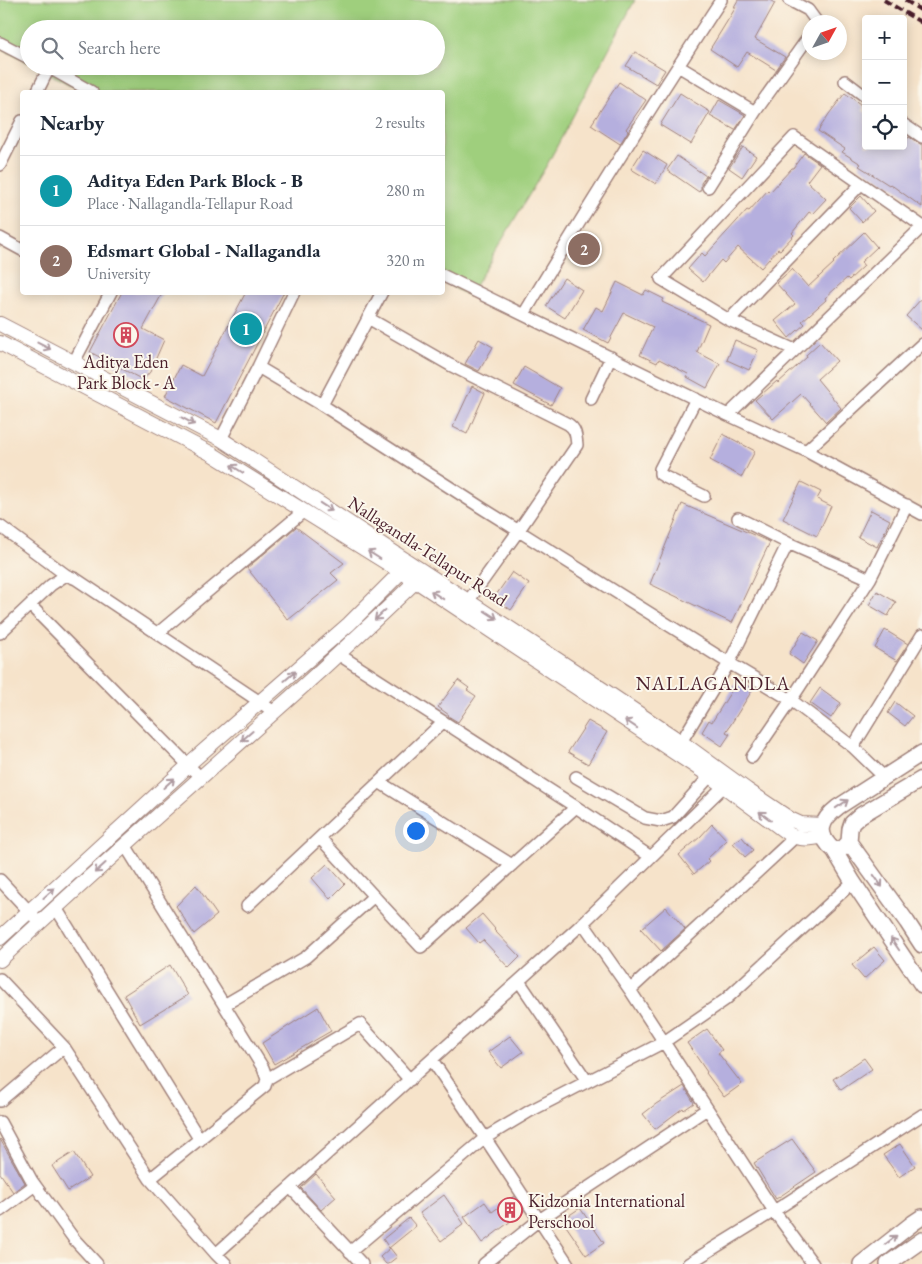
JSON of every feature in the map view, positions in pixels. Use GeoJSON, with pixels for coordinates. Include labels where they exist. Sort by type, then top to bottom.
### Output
{"type":"FeatureCollection","features":[{"type":"Feature","properties":{"kind":"main road"},"geometry":{"type":"LineString","coordinates":[[922,753],[838,807],[826,818],[823,830],[825,840],[834,850],[853,882],[922,985]]}},
{"type":"Feature","properties":{"kind":"main road"},"geometry":{"type":"LineString","coordinates":[[922,779],[861,814],[852,823],[849,842],[922,945]]}},
{"type":"Feature","properties":{"kind":"main road"},"geometry":{"type":"LineString","coordinates":[[834,850],[842,848],[849,842]]}},
{"type":"Feature","properties":{"kind":"main road"},"geometry":{"type":"LineString","coordinates":[[861,1264],[922,1217]]}},
{"type":"Feature","properties":{"kind":"main road"},"geometry":{"type":"LineString","coordinates":[[888,1264],[922,1240]]}},
{"type":"Feature","properties":{"kind":"street"},"geometry":{"type":"LineString","coordinates":[[524,314],[559,255],[721,0]]}},
{"type":"Feature","properties":{"kind":"street"},"geometry":{"type":"LineString","coordinates":[[789,0],[808,10],[811,15]]}},
{"type":"Feature","properties":{"kind":"street"},"geometry":{"type":"LineString","coordinates":[[0,43],[20,53]]}},
{"type":"Feature","properties":{"kind":"street"},"geometry":{"type":"LineString","coordinates":[[708,187],[755,112],[802,46]]}},
{"type":"Feature","properties":{"kind":"street"},"geometry":{"type":"LineString","coordinates":[[678,66],[755,112]]}},
{"type":"Feature","properties":{"kind":"street"},"geometry":{"type":"LineString","coordinates":[[38,90],[44,75]]}},
{"type":"Feature","properties":{"kind":"street"},"geometry":{"type":"LineString","coordinates":[[62,75],[88,90]]}},
{"type":"Feature","properties":{"kind":"street"},"geometry":{"type":"LineString","coordinates":[[845,82],[862,94]]}},
{"type":"Feature","properties":{"kind":"street"},"geometry":{"type":"LineString","coordinates":[[0,166],[20,125]]}},
{"type":"Feature","properties":{"kind":"street"},"geometry":{"type":"LineString","coordinates":[[907,127],[922,137]]}},
{"type":"Feature","properties":{"kind":"street"},"geometry":{"type":"LineString","coordinates":[[728,415],[795,350],[922,226],[794,137],[661,278],[729,320],[795,350]]}},
{"type":"Feature","properties":{"kind":"street"},"geometry":{"type":"LineString","coordinates":[[729,320],[861,184]]}},
{"type":"Feature","properties":{"kind":"street"},"geometry":{"type":"LineString","coordinates":[[0,238],[20,249]]}},
{"type":"Feature","properties":{"kind":"street"},"geometry":{"type":"LineString","coordinates":[[445,276],[728,415],[806,451],[922,514]]}},
{"type":"Feature","properties":{"kind":"street"},"geometry":{"type":"LineString","coordinates":[[74,362],[109,295]]}},
{"type":"Feature","properties":{"kind":"street"},"geometry":{"type":"LineString","coordinates":[[221,439],[293,295]]}},
{"type":"Feature","properties":{"kind":"street"},"geometry":{"type":"LineString","coordinates":[[322,405],[380,295]]}},
{"type":"Feature","properties":{"kind":"street"},"geometry":{"type":"LineString","coordinates":[[368,318],[450,364],[573,427],[576,433],[577,445],[469,600]]}},
{"type":"Feature","properties":{"kind":"street","name":"Nallagandla-Tellapur Road"},"geometry":{"type":"LineString","coordinates":[[0,324],[221,439],[469,600],[795,837]]}},
{"type":"Feature","properties":{"kind":"street","name":"Nallagandla-Tellapur Road"},"geometry":{"type":"LineString","coordinates":[[0,343],[212,454],[605,698],[681,742],[790,819],[823,830]]}},
{"type":"Feature","properties":{"kind":"street"},"geometry":{"type":"LineString","coordinates":[[806,451],[922,344]]}},
{"type":"Feature","properties":{"kind":"street"},"geometry":{"type":"LineString","coordinates":[[591,398],[612,357]]}},
{"type":"Feature","properties":{"kind":"street"},"geometry":{"type":"LineString","coordinates":[[258,367],[322,405],[482,508],[791,700],[853,747],[884,777]]}},
{"type":"Feature","properties":{"kind":"street"},"geometry":{"type":"LineString","coordinates":[[696,399],[660,469],[660,474],[704,496]]}},
{"type":"Feature","properties":{"kind":"street"},"geometry":{"type":"LineString","coordinates":[[752,756],[870,579],[907,505]]}},
{"type":"Feature","properties":{"kind":"street"},"geometry":{"type":"LineString","coordinates":[[158,633],[304,511]]}},
{"type":"Feature","properties":{"kind":"street"},"geometry":{"type":"LineString","coordinates":[[738,518],[788,543],[870,579]]}},
{"type":"Feature","properties":{"kind":"street"},"geometry":{"type":"LineString","coordinates":[[0,526],[66,574],[158,633],[274,712]]}},
{"type":"Feature","properties":{"kind":"street"},"geometry":{"type":"LineString","coordinates":[[681,742],[729,663],[788,543]]}},
{"type":"Feature","properties":{"kind":"street"},"geometry":{"type":"LineString","coordinates":[[0,938],[191,762],[350,624],[401,572]]}},
{"type":"Feature","properties":{"kind":"street"},"geometry":{"type":"LineString","coordinates":[[0,633],[51,585],[66,574]]}},
{"type":"Feature","properties":{"kind":"street"},"geometry":{"type":"LineString","coordinates":[[0,960],[39,922],[274,712],[416,581]]}},
{"type":"Feature","properties":{"kind":"street"},"geometry":{"type":"LineString","coordinates":[[30,605],[200,777]]}},
{"type":"Feature","properties":{"kind":"street"},"geometry":{"type":"LineString","coordinates":[[853,747],[922,635]]}},
{"type":"Feature","properties":{"kind":"street"},"geometry":{"type":"LineString","coordinates":[[338,654],[651,857]]}},
{"type":"Feature","properties":{"kind":"street"},"geometry":{"type":"LineString","coordinates":[[247,906],[443,722]]}},
{"type":"Feature","properties":{"kind":"street"},"geometry":{"type":"LineString","coordinates":[[576,777],[645,818],[661,821],[673,817],[710,776]]}},
{"type":"Feature","properties":{"kind":"street"},"geometry":{"type":"LineString","coordinates":[[379,782],[512,865]]}},
{"type":"Feature","properties":{"kind":"street"},"geometry":{"type":"LineString","coordinates":[[216,1254],[583,923],[724,786]]}},
{"type":"Feature","properties":{"kind":"street"},"geometry":{"type":"LineString","coordinates":[[320,838],[421,947],[576,807]]}},
{"type":"Feature","properties":{"kind":"street"},"geometry":{"type":"LineString","coordinates":[[630,990],[795,837],[809,839],[823,830]]}},
{"type":"Feature","properties":{"kind":"street"},"geometry":{"type":"LineString","coordinates":[[125,845],[268,1079]]}},
{"type":"Feature","properties":{"kind":"street"},"geometry":{"type":"LineString","coordinates":[[0,880],[39,922]]}},
{"type":"Feature","properties":{"kind":"street"},"geometry":{"type":"LineString","coordinates":[[350,1252],[485,1138],[530,1111],[664,1042],[725,1000],[853,882]]}},
{"type":"Feature","properties":{"kind":"street"},"geometry":{"type":"LineString","coordinates":[[224,1005],[306,957],[374,896]]}},
{"type":"Feature","properties":{"kind":"street"},"geometry":{"type":"LineString","coordinates":[[56,908],[200,1140]]}},
{"type":"Feature","properties":{"kind":"street"},"geometry":{"type":"LineString","coordinates":[[583,923],[630,990],[774,1211],[813,1264]]}},
{"type":"Feature","properties":{"kind":"street"},"geometry":{"type":"LineString","coordinates":[[0,979],[64,1047],[150,1179],[226,1264]]}},
{"type":"Feature","properties":{"kind":"street"},"geometry":{"type":"LineString","coordinates":[[519,981],[587,1081]]}},
{"type":"Feature","properties":{"kind":"street"},"geometry":{"type":"LineString","coordinates":[[150,1179],[265,1086],[268,1079],[360,1024],[410,1080]]}},
{"type":"Feature","properties":{"kind":"street"},"geometry":{"type":"LineString","coordinates":[[0,1101],[64,1047]]}},
{"type":"Feature","properties":{"kind":"street"},"geometry":{"type":"LineString","coordinates":[[432,1060],[568,1264]]}},
{"type":"Feature","properties":{"kind":"street"},"geometry":{"type":"LineString","coordinates":[[484,1264],[539,1220],[707,1109]]}},
{"type":"Feature","properties":{"kind":"street"},"geometry":{"type":"LineString","coordinates":[[688,1264],[922,1115]]}},
{"type":"Feature","properties":{"kind":"street"},"geometry":{"type":"LineString","coordinates":[[0,1122],[35,1185],[74,1239],[97,1264]]}},
{"type":"Feature","properties":{"kind":"street"},"geometry":{"type":"LineString","coordinates":[[0,1211],[35,1185]]}},
{"type":"Feature","properties":{"kind":"street"},"geometry":{"type":"LineString","coordinates":[[290,1187],[362,1264]]}},
{"type":"Feature","properties":{"kind":"green space"},"geometry":{"type":"Polygon","coordinates":[[[0,0],[635,0],[548,163],[469,296],[445,283],[445,90],[80,90],[51,75],[445,75],[445,20],[20,20],[20,58],[0,48],[0,0]]]}},
{"type":"Feature","properties":{"kind":"building"},"geometry":{"type":"Polygon","coordinates":[[[738,0],[769,0],[775,3],[755,39],[785,57],[776,70],[747,52],[737,67],[710,49],[736,7],[734,7],[738,0]]]}},
{"type":"Feature","properties":{"kind":"building"},"geometry":{"type":"Polygon","coordinates":[[[635,52],[665,70],[656,84],[626,66],[635,52]]]}},
{"type":"Feature","properties":{"kind":"building"},"geometry":{"type":"Polygon","coordinates":[[[619,82],[646,100],[626,129],[628,131],[620,144],[591,125],[619,82]]]}},
{"type":"Feature","properties":{"kind":"building"},"geometry":{"type":"Polygon","coordinates":[[[680,93],[710,112],[691,144],[660,125],[680,93]]]}},
{"type":"Feature","properties":{"kind":"building"},"geometry":{"type":"Polygon","coordinates":[[[845,93],[862,106],[862,150],[907,150],[907,139],[909,137],[922,145],[922,207],[890,184],[859,166],[861,164],[842,152],[845,149],[818,131],[845,93]]]}},
{"type":"Feature","properties":{"kind":"building"},"geometry":{"type":"Polygon","coordinates":[[[719,100],[745,115],[735,130],[710,116],[719,100]]]}},
{"type":"Feature","properties":{"kind":"building"},"geometry":{"type":"Polygon","coordinates":[[[743,147],[756,156],[742,177],[729,168],[743,147]]]}},
{"type":"Feature","properties":{"kind":"building"},"geometry":{"type":"Polygon","coordinates":[[[643,150],[667,165],[656,184],[631,169],[643,150]]]}},
{"type":"Feature","properties":{"kind":"building"},"geometry":{"type":"Polygon","coordinates":[[[804,153],[820,164],[807,181],[826,199],[812,214],[809,212],[792,233],[794,235],[780,250],[778,249],[761,268],[738,247],[724,263],[721,260],[703,282],[688,269],[702,253],[705,256],[768,190],[770,192],[793,168],[804,153]]]}},
{"type":"Feature","properties":{"kind":"building"},"geometry":{"type":"Polygon","coordinates":[[[677,156],[706,176],[701,183],[699,192],[667,170],[677,156]]]}},
{"type":"Feature","properties":{"kind":"building"},"geometry":{"type":"Polygon","coordinates":[[[861,196],[874,211],[862,222],[849,208],[861,196]]]}},
{"type":"Feature","properties":{"kind":"building"},"geometry":{"type":"Polygon","coordinates":[[[864,232],[877,247],[861,262],[864,266],[849,280],[847,278],[825,298],[826,300],[802,321],[805,324],[789,338],[775,321],[795,304],[776,283],[792,269],[808,287],[864,232]]]}},
{"type":"Feature","properties":{"kind":"building"},"geometry":{"type":"Polygon","coordinates":[[[564,278],[582,290],[565,318],[546,306],[564,278]]]}},
{"type":"Feature","properties":{"kind":"building"},"geometry":{"type":"Polygon","coordinates":[[[617,282],[643,295],[646,290],[664,299],[662,302],[709,324],[697,352],[720,364],[707,388],[687,377],[688,374],[659,359],[657,363],[640,355],[653,327],[624,313],[608,343],[583,330],[596,307],[603,311],[617,282]]]}},
{"type":"Feature","properties":{"kind":"building","name":"Aditya Eden Park Block - A"},"geometry":{"type":"Polygon","coordinates":[[[120,295],[161,295],[143,329],[164,340],[150,372],[143,380],[90,352],[120,295]]]}},
{"type":"Feature","properties":{"kind":"building"},"geometry":{"type":"Polygon","coordinates":[[[244,295],[282,295],[216,423],[165,396],[181,365],[202,376],[244,295]]]}},
{"type":"Feature","properties":{"kind":"building"},"geometry":{"type":"Polygon","coordinates":[[[922,298],[922,330],[906,316],[922,298]]]}},
{"type":"Feature","properties":{"kind":"building"},"geometry":{"type":"Polygon","coordinates":[[[479,339],[493,347],[479,371],[465,364],[479,339]]]}},
{"type":"Feature","properties":{"kind":"building"},"geometry":{"type":"Polygon","coordinates":[[[735,340],[758,350],[749,370],[727,360],[735,340]]]}},
{"type":"Feature","properties":{"kind":"building"},"geometry":{"type":"Polygon","coordinates":[[[820,342],[837,361],[817,379],[841,408],[826,422],[801,394],[773,419],[755,400],[777,381],[778,383],[807,357],[806,355],[820,342]]]}},
{"type":"Feature","properties":{"kind":"building"},"geometry":{"type":"Polygon","coordinates":[[[524,367],[560,388],[551,405],[514,385],[524,367]]]}},
{"type":"Feature","properties":{"kind":"building"},"geometry":{"type":"Polygon","coordinates":[[[472,386],[485,393],[467,434],[453,427],[472,386]]]}},
{"type":"Feature","properties":{"kind":"building"},"geometry":{"type":"Polygon","coordinates":[[[723,434],[755,451],[742,477],[710,460],[723,434]]]}},
{"type":"Feature","properties":{"kind":"building"},"geometry":{"type":"Polygon","coordinates":[[[801,482],[821,492],[817,499],[831,506],[817,536],[783,519],[801,482]]]}},
{"type":"Feature","properties":{"kind":"building"},"geometry":{"type":"Polygon","coordinates":[[[682,504],[770,542],[732,623],[650,584],[682,504]]]}},
{"type":"Feature","properties":{"kind":"building"},"geometry":{"type":"Polygon","coordinates":[[[871,510],[890,520],[877,547],[858,537],[871,510]]]}},
{"type":"Feature","properties":{"kind":"building"},"geometry":{"type":"Polygon","coordinates":[[[296,527],[344,563],[331,573],[338,580],[288,620],[247,568],[296,527]]]}},
{"type":"Feature","properties":{"kind":"building"},"geometry":{"type":"Polygon","coordinates":[[[512,572],[529,584],[511,610],[494,598],[512,572]]]}},
{"type":"Feature","properties":{"kind":"building"},"geometry":{"type":"Polygon","coordinates":[[[877,591],[896,602],[888,616],[869,605],[877,591]]]}},
{"type":"Feature","properties":{"kind":"building"},"geometry":{"type":"Polygon","coordinates":[[[885,630],[908,644],[897,661],[875,648],[885,630]]]}},
{"type":"Feature","properties":{"kind":"building"},"geometry":{"type":"Polygon","coordinates":[[[803,632],[818,641],[803,664],[789,654],[803,632]]]}},
{"type":"Feature","properties":{"kind":"building"},"geometry":{"type":"Polygon","coordinates":[[[458,680],[476,696],[458,722],[438,707],[458,680]]]}},
{"type":"Feature","properties":{"kind":"building"},"geometry":{"type":"Polygon","coordinates":[[[738,680],[753,689],[726,732],[730,734],[722,746],[702,732],[709,720],[712,722],[738,680]]]}},
{"type":"Feature","properties":{"kind":"building"},"geometry":{"type":"Polygon","coordinates":[[[820,688],[841,703],[831,718],[810,703],[820,688]]]}},
{"type":"Feature","properties":{"kind":"building"},"geometry":{"type":"Polygon","coordinates":[[[895,702],[913,716],[905,726],[888,713],[895,702]]]}},
{"type":"Feature","properties":{"kind":"building"},"geometry":{"type":"Polygon","coordinates":[[[588,721],[607,732],[588,764],[568,752],[588,721]]]}},
{"type":"Feature","properties":{"kind":"building"},"geometry":{"type":"Polygon","coordinates":[[[712,824],[727,840],[707,859],[709,861],[694,874],[679,855],[712,824]]]}},
{"type":"Feature","properties":{"kind":"building"},"geometry":{"type":"Polygon","coordinates":[[[742,837],[753,850],[745,857],[733,843],[742,837]]]}},
{"type":"Feature","properties":{"kind":"building"},"geometry":{"type":"Polygon","coordinates":[[[327,864],[345,884],[330,899],[312,878],[327,864]]]}},
{"type":"Feature","properties":{"kind":"building"},"geometry":{"type":"Polygon","coordinates":[[[196,885],[217,915],[194,934],[176,906],[196,885]]]}},
{"type":"Feature","properties":{"kind":"building"},"geometry":{"type":"Polygon","coordinates":[[[666,907],[685,929],[661,951],[641,929],[666,907]]]}},
{"type":"Feature","properties":{"kind":"building"},"geometry":{"type":"Polygon","coordinates":[[[482,914],[494,930],[520,957],[509,968],[483,940],[479,943],[466,928],[482,914]]]}},
{"type":"Feature","properties":{"kind":"building"},"geometry":{"type":"Polygon","coordinates":[[[874,947],[885,960],[864,979],[852,965],[874,947]]]}},
{"type":"Feature","properties":{"kind":"building"},"geometry":{"type":"Polygon","coordinates":[[[170,965],[188,995],[140,1024],[124,995],[170,965]]]}},
{"type":"Feature","properties":{"kind":"building"},"geometry":{"type":"Polygon","coordinates":[[[318,1007],[331,1031],[274,1064],[262,1043],[318,1007]]]}},
{"type":"Feature","properties":{"kind":"building"},"geometry":{"type":"Polygon","coordinates":[[[707,1029],[722,1050],[718,1053],[742,1084],[724,1097],[687,1043],[707,1029]]]}},
{"type":"Feature","properties":{"kind":"building"},"geometry":{"type":"Polygon","coordinates":[[[510,1036],[523,1052],[501,1068],[488,1052],[510,1036]]]}},
{"type":"Feature","properties":{"kind":"building"},"geometry":{"type":"Polygon","coordinates":[[[864,1058],[872,1069],[841,1090],[833,1079],[864,1058]]]}},
{"type":"Feature","properties":{"kind":"building"},"geometry":{"type":"Polygon","coordinates":[[[684,1086],[694,1103],[684,1110],[683,1108],[655,1129],[643,1114],[684,1086]]]}},
{"type":"Feature","properties":{"kind":"building"},"geometry":{"type":"Polygon","coordinates":[[[0,1139],[25,1183],[13,1192],[0,1173],[0,1139]]]}},
{"type":"Feature","properties":{"kind":"building"},"geometry":{"type":"Polygon","coordinates":[[[792,1139],[816,1172],[776,1199],[754,1163],[792,1139]]]}},
{"type":"Feature","properties":{"kind":"building"},"geometry":{"type":"Polygon","coordinates":[[[900,1144],[915,1166],[899,1177],[883,1155],[900,1144]]]}},
{"type":"Feature","properties":{"kind":"building"},"geometry":{"type":"Polygon","coordinates":[[[74,1152],[90,1177],[68,1191],[52,1166],[74,1152]]]}},
{"type":"Feature","properties":{"kind":"building"},"geometry":{"type":"Polygon","coordinates":[[[316,1174],[336,1197],[321,1210],[301,1188],[316,1174]]]}},
{"type":"Feature","properties":{"kind":"building"},"geometry":{"type":"Polygon","coordinates":[[[444,1195],[464,1224],[441,1241],[420,1213],[444,1195]]]}},
{"type":"Feature","properties":{"kind":"building"},"geometry":{"type":"Polygon","coordinates":[[[514,1196],[524,1211],[482,1243],[464,1217],[485,1202],[492,1212],[514,1196]]]}},
{"type":"Feature","properties":{"kind":"building"},"geometry":{"type":"Polygon","coordinates":[[[580,1208],[604,1243],[586,1255],[562,1220],[580,1208]]]}},
{"type":"Feature","properties":{"kind":"building"},"geometry":{"type":"Polygon","coordinates":[[[409,1218],[416,1226],[389,1248],[383,1239],[409,1218]]]}},
{"type":"Feature","properties":{"kind":"building"},"geometry":{"type":"Polygon","coordinates":[[[390,1248],[397,1257],[386,1264],[380,1257],[390,1248]]]}},
{"type":"Feature","properties":{"kind":"railway"},"geometry":{"type":"LineString","coordinates":[[884,0],[922,23]]}},
{"type":"Feature","properties":{"kind":"railway"},"geometry":{"type":"LineString","coordinates":[[905,0],[922,11]]}},
{"type":"Feature","properties":{"kind":"place","name":"Edsmart Global - Nallagandla"},"geometry":{"type":"Point","coordinates":[584,249]}},
{"type":"Feature","properties":{"kind":"place","name":"Aditya Eden Park Block - B"},"geometry":{"type":"Point","coordinates":[246,329]}},
{"type":"Feature","properties":{"kind":"place","name":"Aditya Eden Park Block - A"},"geometry":{"type":"Point","coordinates":[126,335]}},
{"type":"Feature","properties":{"kind":"place","name":"Kidzonia International Perschool"},"geometry":{"type":"Point","coordinates":[510,1210]}},
{"type":"Feature","properties":{"kind":"district","name":"NALLAGANDLA"},"geometry":{"type":"Point","coordinates":[713,683]}}]}
